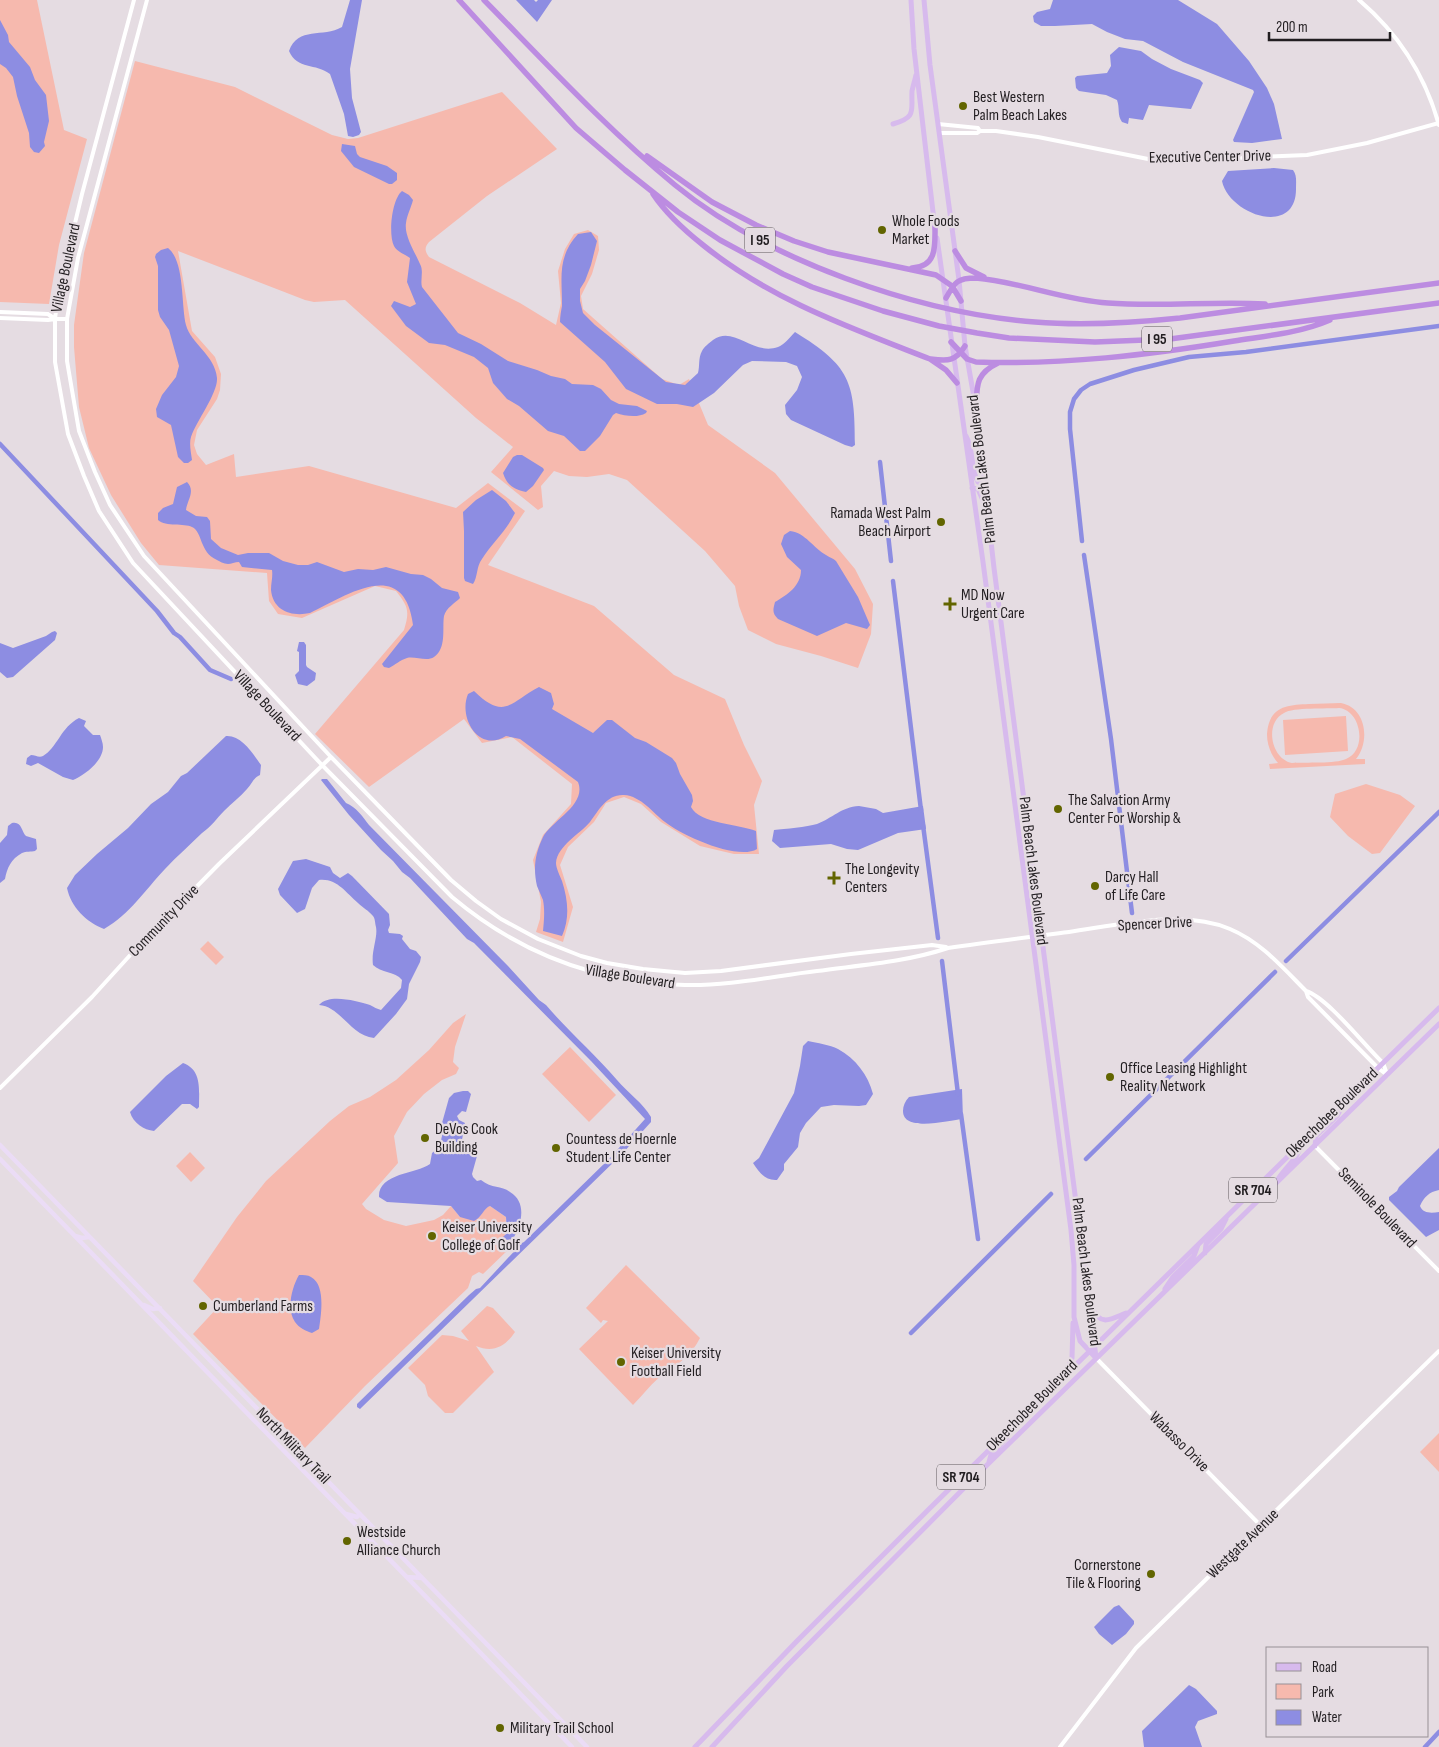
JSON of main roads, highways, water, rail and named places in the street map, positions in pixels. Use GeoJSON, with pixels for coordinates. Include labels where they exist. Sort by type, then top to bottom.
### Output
{"type":"FeatureCollection","features":[{"type":"Feature","properties":{"kind":"highway","name":"I 95"},"geometry":{"type":"LineString","coordinates":[[459,0],[576,128],[678,212],[720,240],[783,274],[883,312],[976,333],[1017,338],[1095,342],[1170,339],[1439,303]]}},
{"type":"Feature","properties":{"kind":"highway","name":"I 95"},"geometry":{"type":"LineString","coordinates":[[484,0],[610,127],[675,185],[734,226],[826,270],[880,290],[936,306],[1005,319],[1086,324],[1163,320],[1439,283]]}},
{"type":"Feature","properties":{"kind":"highway"},"geometry":{"type":"LineString","coordinates":[[610,127],[677,179],[712,202],[756,225],[828,252],[936,275],[952,286],[961,301]]}},
{"type":"Feature","properties":{"kind":"highway"},"geometry":{"type":"LineString","coordinates":[[649,188],[663,210],[673,220],[728,265],[748,278],[804,308],[930,359],[946,370],[957,383]]}},
{"type":"Feature","properties":{"kind":"highway"},"geometry":{"type":"LineString","coordinates":[[902,269],[921,267],[930,261],[935,247],[935,227]]}},
{"type":"Feature","properties":{"kind":"highway"},"geometry":{"type":"LineString","coordinates":[[956,251],[966,268],[988,279]]}},
{"type":"Feature","properties":{"kind":"highway"},"geometry":{"type":"LineString","coordinates":[[946,298],[952,286],[959,280],[971,278],[988,279],[1106,303],[1159,305],[1243,302],[1280,305]]}},
{"type":"Feature","properties":{"kind":"highway"},"geometry":{"type":"LineString","coordinates":[[951,342],[967,359],[976,362],[999,363],[1086,359],[1181,349],[1277,334],[1319,325],[1336,317]]}},
{"type":"Feature","properties":{"kind":"highway"},"geometry":{"type":"LineString","coordinates":[[930,359],[948,361],[960,353],[965,346]]}},
{"type":"Feature","properties":{"kind":"highway"},"geometry":{"type":"LineString","coordinates":[[976,409],[980,376],[989,367],[999,363]]}},
{"type":"Feature","properties":{"kind":"main road","name":"Palm Beach Lakes Boulevard"},"geometry":{"type":"LineString","coordinates":[[911,0],[917,72],[935,227],[944,279],[953,359],[972,488],[1071,1230],[1074,1265],[1074,1317],[1078,1337],[1096,1358]]}},
{"type":"Feature","properties":{"kind":"main road","name":"Palm Beach Lakes Boulevard"},"geometry":{"type":"LineString","coordinates":[[924,0],[930,65],[956,251],[965,346],[976,409],[987,507],[1091,1306],[1096,1358]]}},
{"type":"Feature","properties":{"kind":"main road"},"geometry":{"type":"LineString","coordinates":[[893,124],[910,116],[914,109],[912,90],[917,72]]}},
{"type":"Feature","properties":{"kind":"main road"},"geometry":{"type":"LineString","coordinates":[[964,433],[972,451],[975,477],[978,482],[984,483]]}},
{"type":"Feature","properties":{"kind":"main road"},"geometry":{"type":"LineString","coordinates":[[972,488],[978,489],[987,507]]}},
{"type":"Feature","properties":{"kind":"main road","name":"Okeechobee Boulevard"},"geometry":{"type":"LineString","coordinates":[[695,1747],[796,1641],[1007,1431],[1439,1008]]}},
{"type":"Feature","properties":{"kind":"main road","name":"Okeechobee Boulevard"},"geometry":{"type":"LineString","coordinates":[[712,1747],[787,1666],[988,1465],[1439,1024]]}},
{"type":"Feature","properties":{"kind":"main road"},"geometry":{"type":"LineString","coordinates":[[1315,1146],[1316,1136],[1337,1116],[1348,1098]]}},
{"type":"Feature","properties":{"kind":"main road"},"geometry":{"type":"LineString","coordinates":[[1271,1189],[1285,1168],[1299,1154],[1302,1143]]}},
{"type":"Feature","properties":{"kind":"main road","name":"North Military Trail"},"geometry":{"type":"LineString","coordinates":[[0,1145],[587,1747]]}},
{"type":"Feature","properties":{"kind":"main road","name":"North Military Trail"},"geometry":{"type":"LineString","coordinates":[[0,1159],[572,1747]]}},
{"type":"Feature","properties":{"kind":"main road"},"geometry":{"type":"LineString","coordinates":[[1205,1254],[1206,1244],[1221,1230],[1228,1214]]}},
{"type":"Feature","properties":{"kind":"main road"},"geometry":{"type":"LineString","coordinates":[[1071,1230],[1083,1243]]}},
{"type":"Feature","properties":{"kind":"main road"},"geometry":{"type":"LineString","coordinates":[[74,1235],[82,1238],[90,1237]]}},
{"type":"Feature","properties":{"kind":"main road"},"geometry":{"type":"LineString","coordinates":[[83,1244],[98,1245]]}},
{"type":"Feature","properties":{"kind":"main road"},"geometry":{"type":"LineString","coordinates":[[1161,1296],[1173,1277],[1194,1256],[1198,1244]]}},
{"type":"Feature","properties":{"kind":"main road"},"geometry":{"type":"LineString","coordinates":[[140,1303],[152,1309],[160,1308]]}},
{"type":"Feature","properties":{"kind":"main road"},"geometry":{"type":"LineString","coordinates":[[1091,1306],[1096,1316],[1104,1320],[1129,1312]]}},
{"type":"Feature","properties":{"kind":"main road"},"geometry":{"type":"LineString","coordinates":[[150,1314],[156,1312],[166,1315]]}},
{"type":"Feature","properties":{"kind":"main road"},"geometry":{"type":"LineString","coordinates":[[1067,1372],[1072,1358],[1074,1317]]}},
{"type":"Feature","properties":{"kind":"main road"},"geometry":{"type":"LineString","coordinates":[[988,1465],[991,1455],[1007,1437],[1007,1431]]}},
{"type":"Feature","properties":{"kind":"main road"},"geometry":{"type":"LineString","coordinates":[[345,1514],[357,1517],[360,1514]]}},
{"type":"Feature","properties":{"kind":"main road"},"geometry":{"type":"LineString","coordinates":[[407,1578],[422,1578]]}},
{"type":"Feature","properties":{"kind":"main road"},"geometry":{"type":"LineString","coordinates":[[513,1686],[519,1684],[528,1686]]}},
{"type":"Feature","properties":{"kind":"water"},"geometry":{"type":"Polygon","coordinates":[[[350,0],[362,0],[350,69],[352,98],[361,132],[353,137],[348,136],[344,114],[330,74],[319,68],[302,64],[292,57],[289,51],[298,38],[342,27],[350,0]]]}},
{"type":"Feature","properties":{"kind":"water"},"geometry":{"type":"Polygon","coordinates":[[[516,0],[534,0],[536,2],[538,0],[552,0],[537,22],[516,0]]]}},
{"type":"Feature","properties":{"kind":"water"},"geometry":{"type":"Polygon","coordinates":[[[1053,0],[1178,0],[1217,24],[1249,61],[1267,88],[1274,104],[1282,139],[1252,143],[1234,142],[1233,140],[1254,92],[1253,90],[1183,62],[1143,41],[1125,39],[1092,24],[1041,26],[1034,22],[1033,16],[1037,12],[1050,9],[1053,0]]]}},
{"type":"Feature","properties":{"kind":"water"},"geometry":{"type":"Polygon","coordinates":[[[0,20],[8,35],[9,42],[30,67],[35,80],[46,95],[49,121],[44,142],[45,146],[39,153],[34,152],[30,147],[29,133],[13,77],[0,64],[0,20]]]}},
{"type":"Feature","properties":{"kind":"water"},"geometry":{"type":"Polygon","coordinates":[[[1119,47],[1141,51],[1171,69],[1200,80],[1203,83],[1191,109],[1149,105],[1143,120],[1129,118],[1128,124],[1120,119],[1117,100],[1106,95],[1079,91],[1076,88],[1075,78],[1077,76],[1107,73],[1111,66],[1110,55],[1119,47]]]}},
{"type":"Feature","properties":{"kind":"water"},"geometry":{"type":"Polygon","coordinates":[[[342,144],[355,146],[360,157],[387,166],[397,173],[397,180],[389,184],[354,167],[341,151],[342,144]]]}},
{"type":"Feature","properties":{"kind":"water"},"geometry":{"type":"Polygon","coordinates":[[[1274,168],[1293,170],[1296,181],[1293,203],[1286,213],[1275,217],[1262,216],[1249,211],[1237,203],[1227,193],[1222,181],[1228,171],[1274,168]]]}},
{"type":"Feature","properties":{"kind":"water"},"geometry":{"type":"Polygon","coordinates":[[[402,191],[413,200],[407,217],[406,228],[408,239],[421,267],[422,287],[458,333],[481,344],[508,361],[565,379],[572,384],[593,385],[601,389],[611,400],[619,404],[637,406],[647,411],[646,413],[639,416],[631,416],[616,413],[600,436],[585,451],[580,451],[564,436],[548,431],[519,406],[507,399],[493,383],[488,368],[474,357],[445,345],[429,343],[406,326],[391,306],[394,301],[410,307],[416,304],[407,282],[410,258],[395,248],[391,233],[393,209],[402,191]]]}},
{"type":"Feature","properties":{"kind":"water"},"geometry":{"type":"Polygon","coordinates":[[[591,232],[597,241],[591,265],[580,289],[580,301],[583,313],[595,325],[666,382],[685,385],[698,373],[701,354],[705,347],[721,336],[729,336],[760,348],[769,349],[785,343],[795,332],[828,355],[846,377],[851,390],[853,405],[855,445],[852,447],[845,445],[791,420],[786,414],[785,405],[797,390],[802,377],[797,366],[786,362],[752,361],[743,365],[714,393],[693,407],[677,404],[657,404],[626,389],[605,362],[560,322],[564,259],[571,243],[578,234],[591,232]]]}},
{"type":"Feature","properties":{"kind":"water"},"geometry":{"type":"Polygon","coordinates":[[[168,248],[173,254],[180,273],[186,325],[193,338],[208,356],[217,378],[211,399],[191,437],[192,460],[188,463],[184,463],[178,457],[171,425],[157,417],[156,409],[162,395],[176,377],[179,366],[169,330],[160,317],[158,310],[158,266],[155,257],[161,250],[168,248]]]}},
{"type":"Feature","properties":{"kind":"water"},"geometry":{"type":"Polygon","coordinates":[[[522,455],[544,470],[533,486],[526,492],[511,486],[506,481],[503,473],[513,457],[522,455]]]}},
{"type":"Feature","properties":{"kind":"water"},"geometry":{"type":"Polygon","coordinates":[[[187,482],[190,485],[191,492],[186,510],[196,516],[207,517],[210,521],[211,539],[221,548],[238,555],[269,553],[283,561],[298,565],[308,565],[317,562],[344,572],[386,567],[411,574],[423,575],[442,588],[458,592],[460,598],[449,608],[444,616],[443,638],[438,653],[431,658],[407,658],[389,668],[384,667],[382,664],[413,625],[407,604],[398,591],[386,586],[372,586],[356,591],[310,613],[290,613],[279,608],[275,603],[271,590],[272,570],[242,567],[239,562],[228,564],[222,562],[207,552],[198,533],[192,527],[158,520],[158,513],[163,508],[173,504],[177,487],[187,482]]]}},
{"type":"Feature","properties":{"kind":"water"},"geometry":{"type":"Polygon","coordinates":[[[492,490],[506,501],[515,513],[480,562],[473,584],[465,581],[464,578],[463,512],[476,500],[492,490]]]}},
{"type":"Feature","properties":{"kind":"water"},"geometry":{"type":"Polygon","coordinates":[[[790,531],[801,535],[821,552],[836,561],[858,597],[870,625],[867,629],[846,623],[817,636],[776,617],[774,611],[775,602],[796,585],[799,581],[801,570],[787,557],[781,544],[784,535],[790,531]]]}},
{"type":"Feature","properties":{"kind":"water"},"geometry":{"type":"Polygon","coordinates":[[[55,631],[57,633],[55,640],[13,677],[7,678],[0,672],[0,643],[13,648],[55,631]]]}},
{"type":"Feature","properties":{"kind":"water"},"geometry":{"type":"Polygon","coordinates":[[[299,642],[304,642],[306,645],[307,667],[316,673],[315,680],[307,686],[298,684],[295,675],[299,671],[299,652],[297,651],[299,642]]]}},
{"type":"Feature","properties":{"kind":"water"},"geometry":{"type":"Polygon","coordinates":[[[539,687],[551,693],[554,704],[552,709],[593,733],[607,720],[612,720],[635,738],[646,742],[672,758],[692,795],[691,807],[696,813],[721,823],[756,831],[757,849],[748,852],[737,852],[710,845],[673,827],[636,798],[618,795],[608,800],[590,822],[560,851],[556,865],[567,902],[565,929],[562,936],[543,931],[543,900],[537,886],[535,867],[538,849],[547,831],[567,812],[578,798],[578,782],[520,739],[506,736],[496,740],[487,740],[479,737],[473,730],[466,713],[468,694],[474,691],[493,705],[501,707],[514,703],[539,687]]]}},
{"type":"Feature","properties":{"kind":"water"},"geometry":{"type":"Polygon","coordinates":[[[79,718],[86,721],[84,726],[93,735],[100,735],[103,744],[100,757],[88,771],[73,780],[63,777],[38,763],[31,766],[26,764],[27,758],[31,755],[41,757],[48,752],[63,732],[79,718]]]}},
{"type":"Feature","properties":{"kind":"water"},"geometry":{"type":"Polygon","coordinates":[[[226,736],[242,742],[251,751],[261,765],[260,775],[170,864],[122,916],[104,929],[85,918],[72,901],[67,888],[75,875],[128,828],[151,804],[168,792],[181,776],[187,773],[226,736]]]}},
{"type":"Feature","properties":{"kind":"water"},"geometry":{"type":"Polygon","coordinates":[[[322,779],[327,779],[346,803],[359,812],[369,825],[600,1061],[651,1117],[651,1122],[622,1154],[360,1409],[357,1407],[357,1404],[469,1295],[480,1288],[522,1243],[609,1159],[645,1119],[591,1061],[474,943],[467,939],[381,850],[349,815],[322,779]]]}},
{"type":"Feature","properties":{"kind":"water"},"geometry":{"type":"Polygon","coordinates":[[[859,806],[876,809],[883,813],[923,806],[926,829],[898,833],[858,850],[831,844],[780,848],[772,841],[774,830],[817,824],[842,811],[859,806]]]}},
{"type":"Feature","properties":{"kind":"water"},"geometry":{"type":"Polygon","coordinates":[[[12,823],[18,823],[26,836],[36,839],[37,849],[22,853],[15,858],[8,868],[5,879],[0,883],[0,843],[7,835],[8,826],[12,823]]]}},
{"type":"Feature","properties":{"kind":"water"},"geometry":{"type":"Polygon","coordinates":[[[306,859],[330,867],[333,873],[340,878],[348,873],[352,876],[389,914],[389,933],[403,936],[402,939],[410,949],[416,951],[421,957],[409,984],[407,999],[374,1038],[359,1032],[333,1010],[319,1005],[329,999],[343,999],[364,1003],[381,1010],[401,988],[402,980],[396,975],[376,968],[373,965],[376,931],[374,918],[341,887],[331,881],[319,880],[312,888],[305,909],[297,913],[280,895],[278,889],[293,861],[306,859]]]}},
{"type":"Feature","properties":{"kind":"water"},"geometry":{"type":"Polygon","coordinates":[[[808,1041],[835,1048],[844,1053],[856,1063],[864,1074],[873,1094],[866,1105],[821,1107],[806,1123],[800,1133],[798,1147],[784,1164],[784,1170],[777,1180],[769,1179],[760,1173],[753,1163],[759,1158],[794,1093],[803,1046],[808,1041]]]}},
{"type":"Feature","properties":{"kind":"water"},"geometry":{"type":"Polygon","coordinates":[[[183,1063],[194,1070],[196,1075],[199,1087],[199,1107],[197,1109],[190,1104],[182,1104],[154,1131],[139,1125],[130,1112],[166,1076],[183,1063]]]}},
{"type":"Feature","properties":{"kind":"water"},"geometry":{"type":"Polygon","coordinates":[[[962,1089],[963,1119],[928,1124],[911,1122],[905,1118],[903,1107],[909,1097],[962,1089]]]}},
{"type":"Feature","properties":{"kind":"water"},"geometry":{"type":"Polygon","coordinates":[[[468,1091],[471,1094],[466,1112],[462,1111],[457,1116],[459,1120],[465,1123],[462,1140],[466,1153],[477,1156],[472,1174],[473,1177],[477,1181],[481,1180],[489,1185],[503,1188],[516,1197],[521,1208],[521,1214],[513,1239],[505,1240],[503,1237],[507,1233],[506,1217],[490,1206],[474,1221],[460,1217],[451,1206],[387,1202],[379,1197],[380,1189],[391,1179],[430,1164],[432,1153],[442,1145],[443,1141],[441,1140],[444,1128],[442,1123],[449,1098],[454,1093],[468,1091]]]}},
{"type":"Feature","properties":{"kind":"water"},"geometry":{"type":"Polygon","coordinates":[[[1439,1148],[1439,1190],[1427,1195],[1420,1206],[1425,1212],[1439,1212],[1439,1230],[1426,1237],[1389,1200],[1389,1197],[1439,1148]]]}},
{"type":"Feature","properties":{"kind":"water"},"geometry":{"type":"Polygon","coordinates":[[[299,1275],[311,1277],[316,1281],[321,1293],[319,1329],[312,1333],[303,1329],[292,1317],[290,1305],[292,1292],[299,1275]]]}},
{"type":"Feature","properties":{"kind":"water"},"geometry":{"type":"Polygon","coordinates":[[[1119,1605],[1134,1621],[1134,1624],[1126,1634],[1112,1645],[1094,1627],[1114,1607],[1119,1605]]]}},
{"type":"Feature","properties":{"kind":"water"},"geometry":{"type":"Polygon","coordinates":[[[1189,1685],[1196,1689],[1217,1711],[1217,1714],[1198,1721],[1195,1727],[1202,1747],[1144,1747],[1142,1731],[1189,1685]]]}},
{"type":"Feature","properties":{"kind":"waterway"},"geometry":{"type":"LineString","coordinates":[[1082,541],[1070,429],[1070,412],[1074,399],[1081,390],[1090,384],[1134,370],[1189,357],[1246,352],[1439,326]]}},
{"type":"Feature","properties":{"kind":"waterway"},"geometry":{"type":"LineString","coordinates":[[0,444],[210,670],[231,679]]}},
{"type":"Feature","properties":{"kind":"waterway"},"geometry":{"type":"LineString","coordinates":[[880,462],[891,561]]}},
{"type":"Feature","properties":{"kind":"waterway"},"geometry":{"type":"LineString","coordinates":[[1084,555],[1111,739],[1132,913]]}},
{"type":"Feature","properties":{"kind":"waterway"},"geometry":{"type":"LineString","coordinates":[[893,581],[921,810]]}},
{"type":"Feature","properties":{"kind":"waterway"},"geometry":{"type":"LineString","coordinates":[[1286,961],[1439,812]]}},
{"type":"Feature","properties":{"kind":"waterway"},"geometry":{"type":"LineString","coordinates":[[923,825],[938,938]]}},
{"type":"Feature","properties":{"kind":"waterway"},"geometry":{"type":"LineString","coordinates":[[942,961],[958,1094]]}},
{"type":"Feature","properties":{"kind":"waterway"},"geometry":{"type":"LineString","coordinates":[[1086,1159],[1275,972]]}},
{"type":"Feature","properties":{"kind":"waterway"},"geometry":{"type":"LineString","coordinates":[[961,1114],[978,1239]]}},
{"type":"Feature","properties":{"kind":"waterway"},"geometry":{"type":"LineString","coordinates":[[911,1333],[1051,1194]]}},
{"type":"Feature","properties":{"kind":"waterway"},"geometry":{"type":"LineString","coordinates":[[1425,1747],[1439,1732]]}},
{"type":"Feature","properties":{"kind":"place","name":"Best Western Palm Beach Lakes"},"geometry":{"type":"Point","coordinates":[963,106]}},
{"type":"Feature","properties":{"kind":"place","name":"Whole Foods Market"},"geometry":{"type":"Point","coordinates":[882,230]}},
{"type":"Feature","properties":{"kind":"place","name":"Ramada West Palm Beach Airport"},"geometry":{"type":"Point","coordinates":[941,522]}},
{"type":"Feature","properties":{"kind":"place","name":"MD Now Urgent Care"},"geometry":{"type":"Point","coordinates":[950,604]}},
{"type":"Feature","properties":{"kind":"place","name":"The Salvation Army Center For Worship &"},"geometry":{"type":"Point","coordinates":[1058,809]}},
{"type":"Feature","properties":{"kind":"place","name":"The Longevity Centers"},"geometry":{"type":"Point","coordinates":[834,878]}},
{"type":"Feature","properties":{"kind":"place","name":"Darcy Hall of Life Care"},"geometry":{"type":"Point","coordinates":[1095,886]}},
{"type":"Feature","properties":{"kind":"place","name":"Office Leasing Highlight Reality Network"},"geometry":{"type":"Point","coordinates":[1110,1077]}},
{"type":"Feature","properties":{"kind":"place","name":"DeVos Cook Building"},"geometry":{"type":"Point","coordinates":[425,1138]}},
{"type":"Feature","properties":{"kind":"place","name":"Countess de Hoernle Student Life Center"},"geometry":{"type":"Point","coordinates":[556,1148]}},
{"type":"Feature","properties":{"kind":"place","name":"Keiser University College of Golf"},"geometry":{"type":"Point","coordinates":[432,1236]}},
{"type":"Feature","properties":{"kind":"place","name":"Cumberland Farms"},"geometry":{"type":"Point","coordinates":[203,1306]}},
{"type":"Feature","properties":{"kind":"place","name":"Keiser University Football Field"},"geometry":{"type":"Point","coordinates":[621,1362]}},
{"type":"Feature","properties":{"kind":"place","name":"Westside Alliance Church"},"geometry":{"type":"Point","coordinates":[347,1541]}},
{"type":"Feature","properties":{"kind":"place","name":"Cornerstone Tile & Flooring"},"geometry":{"type":"Point","coordinates":[1151,1574]}},
{"type":"Feature","properties":{"kind":"place","name":"Military Trail School"},"geometry":{"type":"Point","coordinates":[500,1728]}}]}
